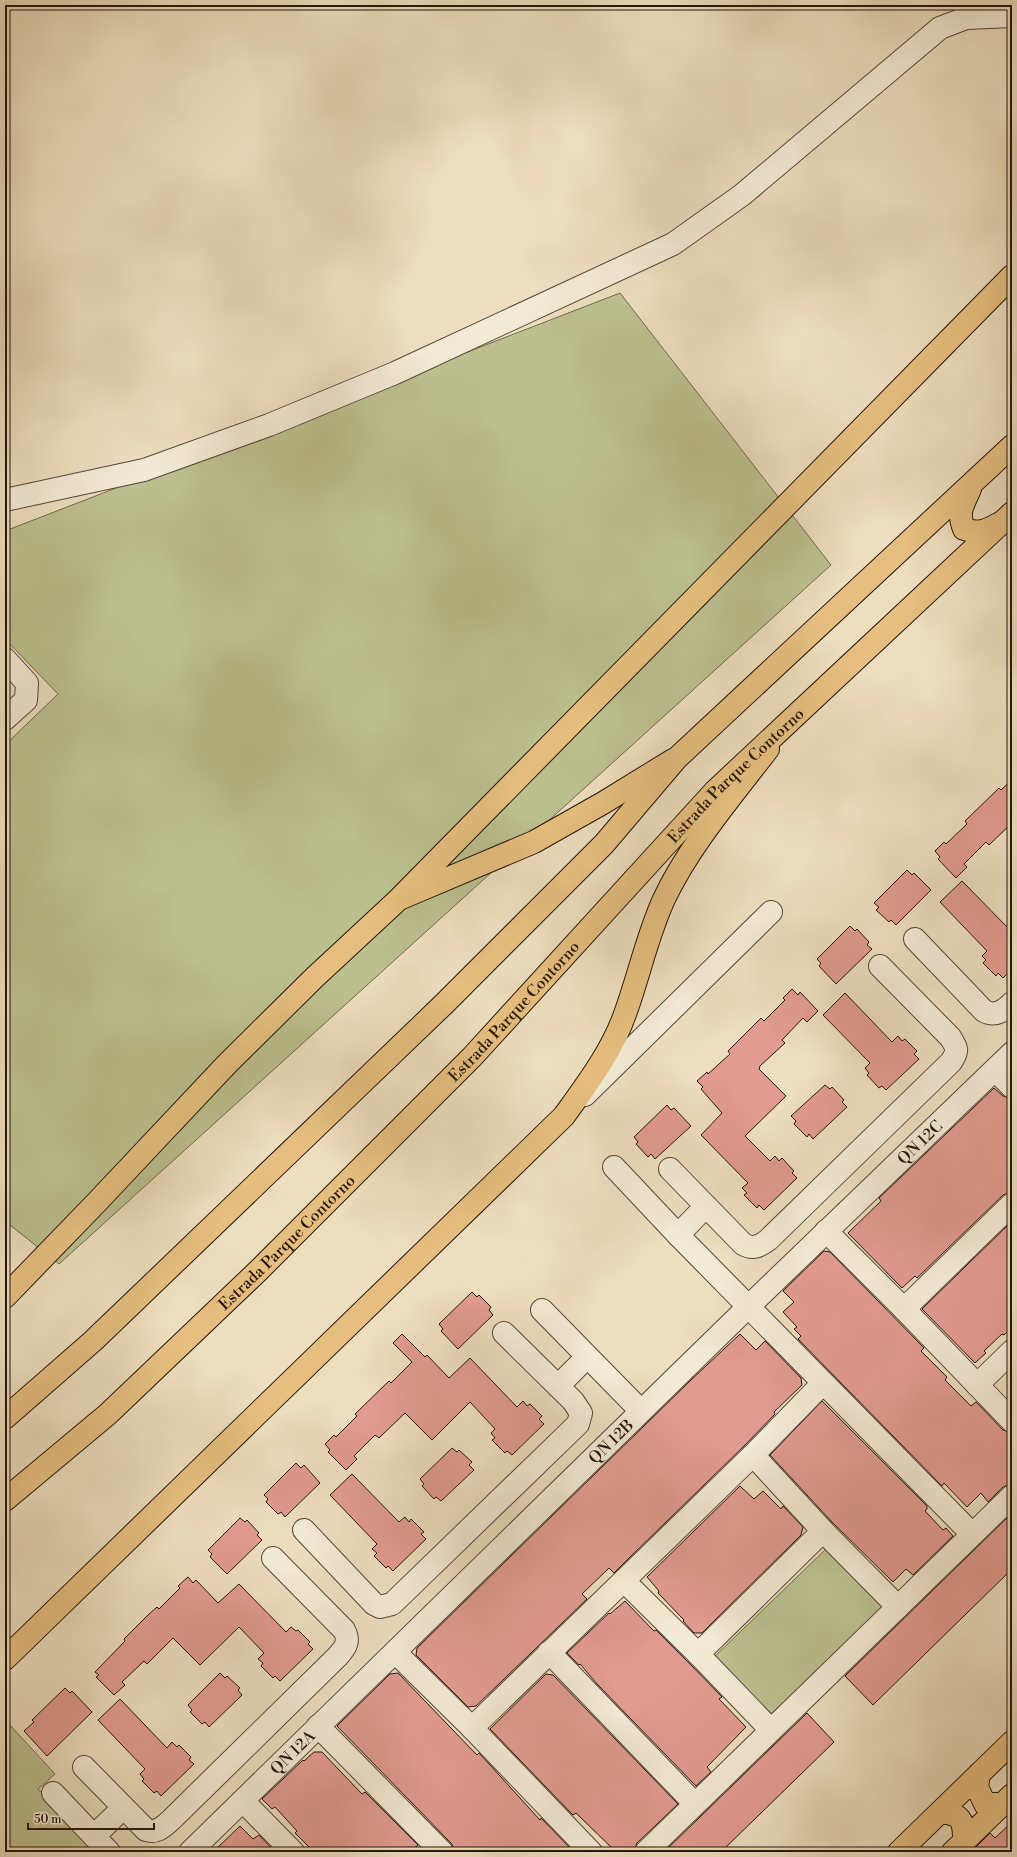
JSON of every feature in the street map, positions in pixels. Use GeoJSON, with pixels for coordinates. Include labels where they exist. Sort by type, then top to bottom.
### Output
{"type":"FeatureCollection","features":[{"type":"Feature","properties":{"kind":"main road"},"geometry":{"type":"LineString","coordinates":[[8,1288],[97,1202],[227,1064],[315,977],[399,899],[1012,276]]}},
{"type":"Feature","properties":{"kind":"main road"},"geometry":{"type":"LineString","coordinates":[[5,1418],[93,1341],[443,1005],[604,844],[677,758],[1012,446]]}},
{"type":"Feature","properties":{"kind":"main road"},"geometry":{"type":"LineString","coordinates":[[972,484],[961,508],[960,519],[964,529],[974,533],[985,532],[1008,517]]}},
{"type":"Feature","properties":{"kind":"main road","name":"Estrada Parque Contorno"},"geometry":{"type":"LineString","coordinates":[[5,1500],[108,1414],[258,1271],[472,1057],[715,791],[1008,517]]}},
{"type":"Feature","properties":{"kind":"main road"},"geometry":{"type":"LineString","coordinates":[[5,1659],[564,1116],[609,1049],[625,1015],[652,927],[678,873],[713,822],[788,723]]}},
{"type":"Feature","properties":{"kind":"main road"},"geometry":{"type":"LineString","coordinates":[[399,899],[534,842],[603,803],[677,758]]}},
{"type":"Feature","properties":{"kind":"main road"},"geometry":{"type":"LineString","coordinates":[[899,1852],[1012,1742]]}},
{"type":"Feature","properties":{"kind":"main road"},"geometry":{"type":"LineString","coordinates":[[979,1774],[978,1787],[985,1804],[1007,1799]]}},
{"type":"Feature","properties":{"kind":"main road"},"geometry":{"type":"LineString","coordinates":[[959,1846],[1007,1799]]}},
{"type":"Feature","properties":{"kind":"main road"},"geometry":{"type":"LineString","coordinates":[[940,1812],[957,1815],[960,1819],[964,1830],[959,1846]]}},
{"type":"Feature","properties":{"kind":"street"},"geometry":{"type":"LineString","coordinates":[[5,500],[144,470],[269,425],[395,373],[674,244],[742,195],[940,28],[966,18],[1012,16]]}},
{"type":"Feature","properties":{"kind":"street"},"geometry":{"type":"LineString","coordinates":[[5,659],[27,683],[26,700],[5,719]]}},
{"type":"Feature","properties":{"kind":"street"},"geometry":{"type":"LineString","coordinates":[[564,1116],[771,912]]}},
{"type":"Feature","properties":{"kind":"street"},"geometry":{"type":"LineString","coordinates":[[915,939],[984,1011],[989,1014],[1001,1012],[1012,1002]]}},
{"type":"Feature","properties":{"kind":"street"},"geometry":{"type":"LineString","coordinates":[[670,1169],[743,1244],[748,1247],[761,1245],[768,1240],[951,1062],[957,1054],[956,1046],[950,1037],[880,966]]}},
{"type":"Feature","properties":{"kind":"street","name":"QN 12C"},"geometry":{"type":"LineString","coordinates":[[826,1231],[1012,1053]]}},
{"type":"Feature","properties":{"kind":"street"},"geometry":{"type":"LineString","coordinates":[[995,1070],[1012,1087]]}},
{"type":"Feature","properties":{"kind":"street"},"geometry":{"type":"LineString","coordinates":[[614,1167],[678,1235],[972,1534]]}},
{"type":"Feature","properties":{"kind":"street"},"geometry":{"type":"LineString","coordinates":[[904,1309],[1012,1204]]}},
{"type":"Feature","properties":{"kind":"street"},"geometry":{"type":"LineString","coordinates":[[678,1235],[706,1206]]}},
{"type":"Feature","properties":{"kind":"street"},"geometry":{"type":"LineString","coordinates":[[826,1231],[1012,1421]]}},
{"type":"Feature","properties":{"kind":"street","name":"QN 12B"},"geometry":{"type":"LineString","coordinates":[[395,1652],[826,1231]]}},
{"type":"Feature","properties":{"kind":"street"},"geometry":{"type":"LineString","coordinates":[[542,1310],[641,1411]]}},
{"type":"Feature","properties":{"kind":"street"},"geometry":{"type":"LineString","coordinates":[[304,1530],[374,1604],[380,1607],[392,1604],[578,1424],[581,1418],[579,1408],[504,1333]]}},
{"type":"Feature","properties":{"kind":"street"},"geometry":{"type":"LineString","coordinates":[[977,1385],[1012,1351]]}},
{"type":"Feature","properties":{"kind":"street"},"geometry":{"type":"LineString","coordinates":[[558,1386],[587,1357]]}},
{"type":"Feature","properties":{"kind":"street"},"geometry":{"type":"LineString","coordinates":[[472,1728],[753,1455],[823,1383]]}},
{"type":"Feature","properties":{"kind":"street"},"geometry":{"type":"LineString","coordinates":[[753,1455],[823,1532],[898,1607]]}},
{"type":"Feature","properties":{"kind":"street"},"geometry":{"type":"LineString","coordinates":[[646,1852],[694,1803],[1012,1496]]}},
{"type":"Feature","properties":{"kind":"street"},"geometry":{"type":"LineString","coordinates":[[698,1654],[823,1532]]}},
{"type":"Feature","properties":{"kind":"street"},"geometry":{"type":"LineString","coordinates":[[84,1767],[146,1830],[151,1832],[162,1828],[346,1648],[348,1636],[344,1630],[274,1558]]}},
{"type":"Feature","properties":{"kind":"street"},"geometry":{"type":"LineString","coordinates":[[624,1581],[698,1654],[771,1730]]}},
{"type":"Feature","properties":{"kind":"street"},"geometry":{"type":"LineString","coordinates":[[395,1652],[472,1728],[590,1852]]}},
{"type":"Feature","properties":{"kind":"street","name":"QN 12A"},"geometry":{"type":"LineString","coordinates":[[190,1852],[395,1652]]}},
{"type":"Feature","properties":{"kind":"street"},"geometry":{"type":"LineString","coordinates":[[549,1652],[694,1803]]}},
{"type":"Feature","properties":{"kind":"street"},"geometry":{"type":"LineString","coordinates":[[318,1726],[442,1852]]}},
{"type":"Feature","properties":{"kind":"street"},"geometry":{"type":"LineString","coordinates":[[53,1793],[109,1852]]}},
{"type":"Feature","properties":{"kind":"street"},"geometry":{"type":"LineString","coordinates":[[243,1801],[292,1852]]}},
{"type":"Feature","properties":{"kind":"street"},"geometry":{"type":"LineString","coordinates":[[94,1836],[123,1808]]}},
{"type":"Feature","properties":{"kind":"green space"},"geometry":{"type":"Polygon","coordinates":[[[620,293],[831,565],[59,1264],[5,1221],[5,745],[58,694],[5,639],[5,531],[620,293]]]}},
{"type":"Feature","properties":{"kind":"green space"},"geometry":{"type":"Polygon","coordinates":[[[827,1548],[883,1606],[768,1717],[712,1659],[827,1548]]]}},
{"type":"Feature","properties":{"kind":"green space"},"geometry":{"type":"Polygon","coordinates":[[[8,1723],[55,1774],[38,1789],[98,1852],[5,1852],[5,1726],[8,1723]]]}},
{"type":"Feature","properties":{"kind":"building"},"geometry":{"type":"Polygon","coordinates":[[[1012,780],[1012,823],[989,845],[986,842],[964,864],[967,867],[956,878],[938,859],[940,857],[935,851],[944,842],[946,844],[967,824],[965,821],[999,788],[1001,790],[1012,780]]]}},
{"type":"Feature","properties":{"kind":"building"},"geometry":{"type":"Polygon","coordinates":[[[907,870],[912,875],[914,873],[931,890],[896,925],[891,920],[889,922],[876,910],[879,907],[874,903],[907,870]]]}},
{"type":"Feature","properties":{"kind":"building"},"geometry":{"type":"Polygon","coordinates":[[[962,881],[1012,932],[1012,969],[1003,978],[998,973],[996,976],[983,963],[986,960],[982,956],[987,951],[940,902],[962,881]]]}},
{"type":"Feature","properties":{"kind":"building"},"geometry":{"type":"Polygon","coordinates":[[[850,926],[855,931],[857,929],[869,942],[867,945],[872,949],[836,984],[819,966],[821,963],[817,959],[850,926]]]}},
{"type":"Feature","properties":{"kind":"building"},"geometry":{"type":"Polygon","coordinates":[[[792,989],[798,995],[800,992],[818,1011],[807,1022],[803,1018],[782,1040],[785,1043],[760,1066],[759,1069],[786,1096],[745,1136],[770,1161],[775,1156],[779,1161],[782,1158],[794,1171],[792,1173],[797,1178],[764,1210],[759,1205],[757,1208],[744,1195],[747,1193],[742,1188],[748,1183],[701,1135],[722,1113],[701,1089],[703,1087],[697,1081],[707,1072],[708,1074],[730,1054],[728,1051],[761,1018],[764,1021],[785,1000],[783,998],[792,989]]]}},
{"type":"Feature","properties":{"kind":"building"},"geometry":{"type":"Polygon","coordinates":[[[845,993],[892,1042],[898,1036],[902,1041],[905,1039],[917,1051],[914,1054],[919,1059],[886,1090],[882,1086],[879,1088],[867,1075],[869,1073],[865,1068],[870,1063],[823,1015],[845,993]]]}},
{"type":"Feature","properties":{"kind":"building"},"geometry":{"type":"Polygon","coordinates":[[[825,1085],[830,1089],[832,1087],[844,1100],[842,1102],[847,1107],[813,1139],[809,1134],[807,1137],[794,1124],[796,1121],[791,1116],[825,1085]]]}},
{"type":"Feature","properties":{"kind":"building"},"geometry":{"type":"Polygon","coordinates":[[[994,1088],[1003,1096],[1012,1099],[1012,1192],[1003,1195],[917,1278],[915,1276],[902,1288],[848,1233],[881,1201],[879,1198],[994,1088]]]}},
{"type":"Feature","properties":{"kind":"building"},"geometry":{"type":"Polygon","coordinates":[[[667,1105],[671,1110],[674,1108],[691,1126],[655,1159],[651,1154],[648,1157],[636,1144],[638,1142],[634,1137],[667,1105]]]}},
{"type":"Feature","properties":{"kind":"building"},"geometry":{"type":"Polygon","coordinates":[[[1012,1221],[1012,1327],[984,1351],[986,1353],[975,1363],[922,1309],[1012,1221]]]}},
{"type":"Feature","properties":{"kind":"building"},"geometry":{"type":"Polygon","coordinates":[[[824,1251],[830,1252],[924,1348],[921,1351],[947,1377],[945,1380],[971,1406],[976,1402],[1003,1430],[1012,1433],[1012,1484],[1003,1487],[988,1502],[981,1493],[967,1507],[944,1483],[942,1486],[798,1339],[801,1336],[794,1329],[797,1327],[783,1312],[794,1302],[783,1291],[824,1251]]]}},
{"type":"Feature","properties":{"kind":"building"},"geometry":{"type":"Polygon","coordinates":[[[472,1292],[477,1297],[479,1295],[491,1307],[489,1310],[493,1315],[458,1349],[441,1331],[443,1329],[439,1324],[472,1292]]]}},
{"type":"Feature","properties":{"kind":"building"},"geometry":{"type":"Polygon","coordinates":[[[402,1334],[425,1357],[427,1355],[449,1378],[470,1358],[517,1407],[523,1401],[527,1406],[530,1404],[542,1416],[539,1419],[544,1424],[512,1455],[507,1451],[505,1453],[492,1440],[495,1438],[491,1433],[495,1429],[470,1402],[432,1440],[405,1413],[379,1438],[375,1435],[354,1456],[357,1459],[346,1470],[328,1452],[330,1450],[325,1444],[334,1435],[336,1437],[357,1416],[355,1414],[389,1381],[391,1383],[412,1362],[393,1343],[402,1334]]]}},
{"type":"Feature","properties":{"kind":"building"},"geometry":{"type":"Polygon","coordinates":[[[740,1334],[756,1350],[765,1341],[801,1378],[802,1385],[774,1412],[775,1414],[744,1446],[614,1573],[609,1568],[582,1594],[587,1599],[476,1706],[468,1707],[416,1655],[417,1648],[740,1334]]]}},
{"type":"Feature","properties":{"kind":"building"},"geometry":{"type":"Polygon","coordinates":[[[822,1401],[927,1506],[925,1511],[943,1530],[946,1528],[953,1536],[913,1575],[906,1569],[893,1582],[832,1522],[770,1455],[822,1401]]]}},
{"type":"Feature","properties":{"kind":"building"},"geometry":{"type":"Polygon","coordinates":[[[452,1448],[457,1452],[459,1450],[472,1462],[469,1465],[474,1470],[441,1501],[436,1497],[434,1499],[422,1486],[424,1484],[420,1479],[452,1448]]]}},
{"type":"Feature","properties":{"kind":"building"},"geometry":{"type":"Polygon","coordinates":[[[296,1463],[301,1468],[304,1465],[320,1483],[285,1517],[281,1512],[278,1514],[266,1502],[268,1499],[264,1495],[296,1463]]]}},
{"type":"Feature","properties":{"kind":"building"},"geometry":{"type":"Polygon","coordinates":[[[352,1474],[399,1522],[405,1517],[409,1522],[411,1519],[424,1532],[421,1534],[426,1539],[393,1571],[388,1566],[386,1568],[374,1556],[377,1553],[372,1549],[377,1544],[330,1495],[352,1474]]]}},
{"type":"Feature","properties":{"kind":"building"},"geometry":{"type":"Polygon","coordinates":[[[740,1486],[754,1499],[763,1491],[781,1509],[783,1506],[803,1527],[801,1535],[702,1633],[694,1633],[683,1621],[684,1620],[658,1593],[659,1591],[647,1577],[740,1486]]]}},
{"type":"Feature","properties":{"kind":"building"},"geometry":{"type":"Polygon","coordinates":[[[1012,1513],[1012,1569],[873,1705],[845,1676],[1012,1513]]]}},
{"type":"Feature","properties":{"kind":"building"},"geometry":{"type":"Polygon","coordinates":[[[240,1518],[245,1522],[247,1520],[259,1533],[257,1535],[262,1540],[227,1574],[210,1557],[212,1554],[208,1550],[240,1518]]]}},
{"type":"Feature","properties":{"kind":"building"},"geometry":{"type":"Polygon","coordinates":[[[188,1577],[193,1583],[196,1580],[218,1603],[239,1584],[286,1632],[291,1627],[296,1631],[298,1630],[310,1642],[308,1644],[313,1649],[280,1681],[275,1676],[273,1678],[261,1666],[263,1663],[258,1659],[264,1653],[239,1627],[200,1665],[173,1638],[147,1664],[144,1661],[122,1682],[125,1685],[114,1695],[96,1677],[99,1675],[95,1672],[125,1641],[124,1639],[157,1607],[159,1609],[180,1588],[178,1586],[188,1577]]]}},
{"type":"Feature","properties":{"kind":"building"},"geometry":{"type":"Polygon","coordinates":[[[625,1601],[722,1697],[719,1699],[746,1727],[707,1767],[711,1772],[696,1786],[598,1685],[580,1664],[579,1665],[567,1653],[609,1613],[610,1614],[625,1601]]]}},
{"type":"Feature","properties":{"kind":"building"},"geometry":{"type":"Polygon","coordinates":[[[220,1673],[225,1678],[227,1676],[240,1688],[238,1690],[242,1695],[209,1727],[205,1722],[202,1724],[190,1712],[192,1710],[188,1705],[220,1673]]]}},
{"type":"Feature","properties":{"kind":"building"},"geometry":{"type":"Polygon","coordinates":[[[398,1673],[477,1755],[479,1753],[540,1820],[541,1818],[574,1852],[456,1852],[451,1843],[337,1726],[390,1674],[398,1673]]]}},
{"type":"Feature","properties":{"kind":"building"},"geometry":{"type":"Polygon","coordinates":[[[546,1674],[553,1675],[678,1804],[637,1843],[634,1852],[616,1852],[576,1813],[573,1815],[490,1729],[546,1674]]]}},
{"type":"Feature","properties":{"kind":"building"},"geometry":{"type":"Polygon","coordinates":[[[65,1688],[70,1693],[72,1691],[92,1712],[47,1756],[24,1731],[34,1722],[32,1720],[65,1688]]]}},
{"type":"Feature","properties":{"kind":"building"},"geometry":{"type":"Polygon","coordinates":[[[120,1699],[167,1748],[172,1742],[177,1747],[179,1745],[191,1757],[189,1760],[194,1764],[161,1796],[157,1791],[154,1793],[142,1781],[144,1779],[140,1774],[145,1769],[98,1720],[120,1699]]]}},
{"type":"Feature","properties":{"kind":"building"},"geometry":{"type":"Polygon","coordinates":[[[807,1713],[834,1742],[721,1852],[664,1852],[807,1713]]]}},
{"type":"Feature","properties":{"kind":"building"},"geometry":{"type":"Polygon","coordinates":[[[314,1752],[322,1752],[362,1794],[365,1792],[418,1845],[410,1852],[314,1852],[295,1833],[297,1831],[275,1807],[272,1809],[262,1799],[303,1760],[304,1761],[314,1752]]]}},
{"type":"Feature","properties":{"kind":"building"},"geometry":{"type":"Polygon","coordinates":[[[1012,1822],[1012,1852],[971,1852],[990,1833],[995,1838],[1012,1822]]]}},
{"type":"Feature","properties":{"kind":"building"},"geometry":{"type":"Polygon","coordinates":[[[240,1826],[253,1839],[259,1835],[275,1852],[213,1852],[240,1826]]]}}]}
